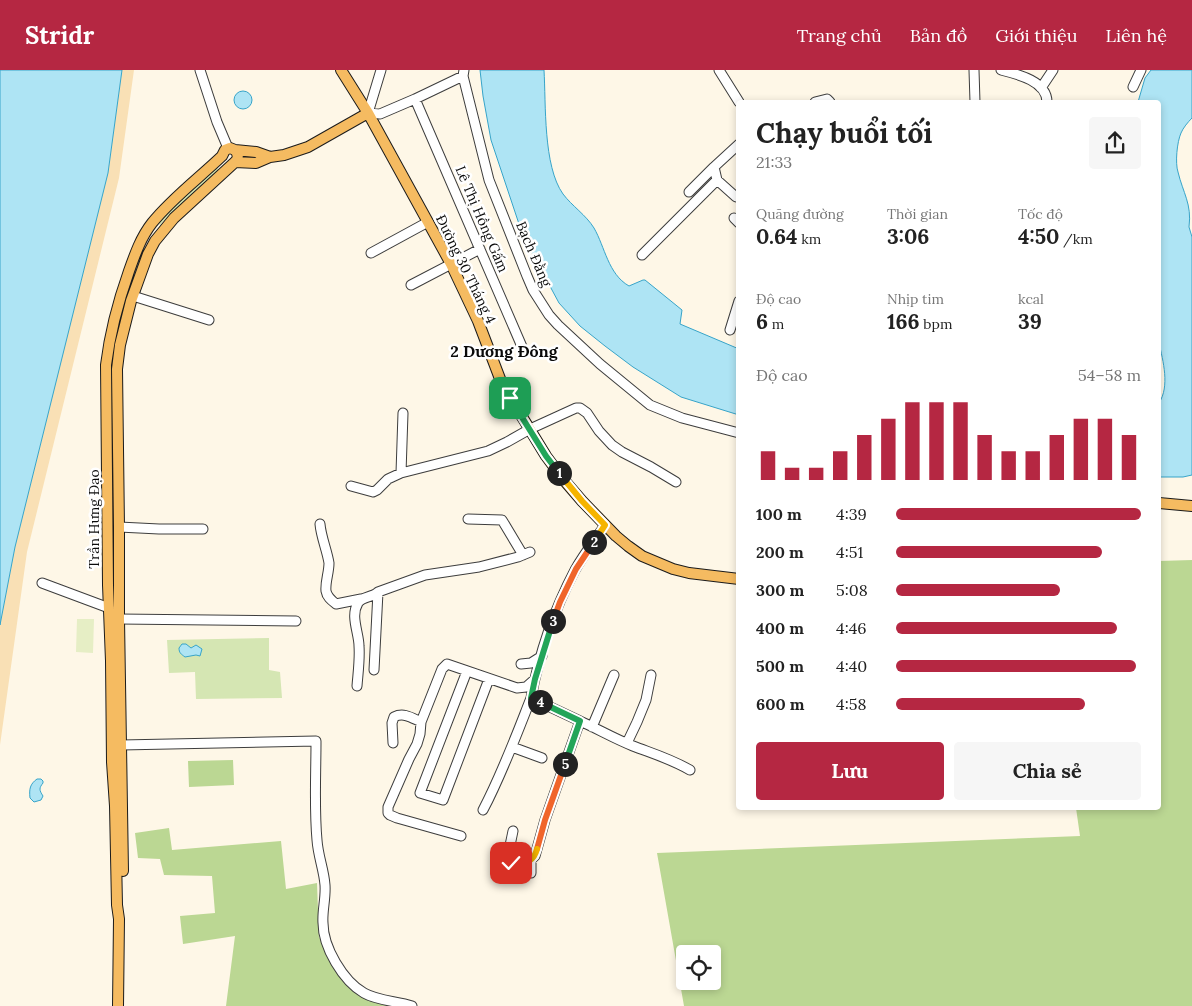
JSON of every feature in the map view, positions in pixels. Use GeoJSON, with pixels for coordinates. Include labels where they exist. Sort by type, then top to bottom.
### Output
{"type":"FeatureCollection","features":[{"type":"Feature","properties":{"kind":"main road","name":"Đường 30 Tháng 4"},"geometry":{"type":"LineString","coordinates":[[342,70],[368,113],[451,264],[475,314],[502,384],[546,456],[563,479],[605,525],[642,556],[689,573],[736,579]]}},
{"type":"Feature","properties":{"kind":"main road"},"geometry":{"type":"LineString","coordinates":[[228,152],[225,163],[256,163],[270,157],[284,155],[308,147],[368,113]]}},
{"type":"Feature","properties":{"kind":"main road"},"geometry":{"type":"LineString","coordinates":[[228,152],[256,152],[270,157]]}},
{"type":"Feature","properties":{"kind":"main road"},"geometry":{"type":"LineString","coordinates":[[228,152],[237,152],[238,158],[234,163]]}},
{"type":"Feature","properties":{"kind":"main road","name":"Trần Hưng Đạo"},"geometry":{"type":"LineString","coordinates":[[118,1006],[120,919],[117,905],[118,806],[121,745],[115,612],[108,526],[106,365],[108,346],[120,298],[137,248],[144,234],[166,208],[228,152]]}},
{"type":"Feature","properties":{"kind":"main road","name":"Trần Hưng Đạo"},"geometry":{"type":"LineString","coordinates":[[118,806],[112,762],[111,687],[119,526],[117,369],[120,345],[132,299],[148,254],[155,241],[174,218],[234,163]]}},
{"type":"Feature","properties":{"kind":"main road"},"geometry":{"type":"LineString","coordinates":[[152,224],[162,231]]}},
{"type":"Feature","properties":{"kind":"main road"},"geometry":{"type":"LineString","coordinates":[[120,298],[132,299]]}},
{"type":"Feature","properties":{"kind":"main road"},"geometry":{"type":"LineString","coordinates":[[1161,503],[1192,506]]}},
{"type":"Feature","properties":{"kind":"main road"},"geometry":{"type":"LineString","coordinates":[[108,526],[119,526]]}},
{"type":"Feature","properties":{"kind":"street"},"geometry":{"type":"LineString","coordinates":[[200,70],[228,152]]}},
{"type":"Feature","properties":{"kind":"street"},"geometry":{"type":"LineString","coordinates":[[381,70],[368,113],[380,114],[415,99],[464,73]]}},
{"type":"Feature","properties":{"kind":"street"},"geometry":{"type":"LineString","coordinates":[[719,70],[738,100]]}},
{"type":"Feature","properties":{"kind":"street"},"geometry":{"type":"LineString","coordinates":[[974,70],[975,100]]}},
{"type":"Feature","properties":{"kind":"street"},"geometry":{"type":"LineString","coordinates":[[1001,70],[1031,80],[1041,88],[1048,100]]}},
{"type":"Feature","properties":{"kind":"street"},"geometry":{"type":"LineString","coordinates":[[1041,88],[1053,70]]}},
{"type":"Feature","properties":{"kind":"street"},"geometry":{"type":"LineString","coordinates":[[1133,87],[1141,70]]}},
{"type":"Feature","properties":{"kind":"street","name":"Bạch Đằng"},"geometry":{"type":"LineString","coordinates":[[464,73],[489,180],[533,290],[549,315],[600,364],[650,405],[682,418],[736,431]]}},
{"type":"Feature","properties":{"kind":"street","name":"Lê Thị Hồng Gấm"},"geometry":{"type":"LineString","coordinates":[[415,99],[523,350]]}},
{"type":"Feature","properties":{"kind":"street"},"geometry":{"type":"LineString","coordinates":[[689,192],[736,147]]}},
{"type":"Feature","properties":{"kind":"street"},"geometry":{"type":"LineString","coordinates":[[714,167],[717,180],[736,197]]}},
{"type":"Feature","properties":{"kind":"street"},"geometry":{"type":"LineString","coordinates":[[642,255],[717,180]]}},
{"type":"Feature","properties":{"kind":"street"},"geometry":{"type":"LineString","coordinates":[[371,253],[428,222]]}},
{"type":"Feature","properties":{"kind":"street"},"geometry":{"type":"LineString","coordinates":[[411,285],[480,249]]}},
{"type":"Feature","properties":{"kind":"street"},"geometry":{"type":"LineString","coordinates":[[132,299],[209,320]]}},
{"type":"Feature","properties":{"kind":"street"},"geometry":{"type":"LineString","coordinates":[[730,330],[736,311]]}},
{"type":"Feature","properties":{"kind":"street"},"geometry":{"type":"LineString","coordinates":[[351,486],[373,492],[388,479],[401,473],[488,451],[576,408],[580,408],[587,413],[599,431],[612,445],[676,482]]}},
{"type":"Feature","properties":{"kind":"street"},"geometry":{"type":"LineString","coordinates":[[401,473],[403,414]]}},
{"type":"Feature","properties":{"kind":"street"},"geometry":{"type":"LineString","coordinates":[[320,524],[320,532],[329,563],[326,593],[336,604],[374,596],[378,592],[425,575],[499,563],[526,553],[502,520],[468,519]]}},
{"type":"Feature","properties":{"kind":"street"},"geometry":{"type":"LineString","coordinates":[[483,810],[531,698],[535,679],[560,602],[576,569],[605,525]]}},
{"type":"Feature","properties":{"kind":"street"},"geometry":{"type":"LineString","coordinates":[[119,526],[159,529],[203,529]]}},
{"type":"Feature","properties":{"kind":"street"},"geometry":{"type":"LineString","coordinates":[[42,583],[115,612],[296,621]]}},
{"type":"Feature","properties":{"kind":"street"},"geometry":{"type":"LineString","coordinates":[[374,670],[378,592]]}},
{"type":"Feature","properties":{"kind":"street"},"geometry":{"type":"LineString","coordinates":[[357,686],[359,645],[355,612],[357,604],[361,600]]}},
{"type":"Feature","properties":{"kind":"street"},"geometry":{"type":"LineString","coordinates":[[521,664],[531,663],[542,656]]}},
{"type":"Feature","properties":{"kind":"street"},"geometry":{"type":"LineString","coordinates":[[461,836],[397,818],[388,813],[388,807],[417,744],[422,722],[442,669],[447,664],[517,688],[526,687],[535,679]]}},
{"type":"Feature","properties":{"kind":"street"},"geometry":{"type":"LineString","coordinates":[[466,671],[420,794],[444,800],[489,679]]}},
{"type":"Feature","properties":{"kind":"street"},"geometry":{"type":"LineString","coordinates":[[592,727],[614,675]]}},
{"type":"Feature","properties":{"kind":"street"},"geometry":{"type":"LineString","coordinates":[[627,743],[646,700],[651,675]]}},
{"type":"Feature","properties":{"kind":"street"},"geometry":{"type":"LineString","coordinates":[[531,698],[690,770]]}},
{"type":"Feature","properties":{"kind":"street"},"geometry":{"type":"LineString","coordinates":[[393,743],[392,722],[394,717],[402,714],[422,722]]}},
{"type":"Feature","properties":{"kind":"street"},"geometry":{"type":"LineString","coordinates":[[513,831],[507,860],[511,863],[531,860],[535,856],[545,820],[580,721]]}},
{"type":"Feature","properties":{"kind":"street"},"geometry":{"type":"LineString","coordinates":[[121,745],[316,742],[316,824],[317,842],[325,886],[322,924],[324,939],[330,954],[339,968],[363,993],[412,1006]]}},
{"type":"Feature","properties":{"kind":"street"},"geometry":{"type":"LineString","coordinates":[[512,746],[542,758]]}},
{"type":"Feature","properties":{"kind":"street"},"geometry":{"type":"LineString","coordinates":[[531,860],[531,873]]}},
{"type":"Feature","properties":{"kind":"green space"},"geometry":{"type":"Polygon","coordinates":[[[217,168],[219,170],[160,225],[158,222],[168,211],[217,168]]]}},
{"type":"Feature","properties":{"kind":"green space"},"geometry":{"type":"Polygon","coordinates":[[[1192,560],[1192,1006],[684,1006],[681,990],[721,990],[721,945],[676,945],[676,961],[657,853],[1080,836],[1076,810],[1161,810],[1161,561],[1192,560]]]}},
{"type":"Feature","properties":{"kind":"green space"},"geometry":{"type":"Polygon","coordinates":[[[77,619],[94,619],[93,653],[76,652],[77,619]]]}},
{"type":"Feature","properties":{"kind":"green space"},"geometry":{"type":"Polygon","coordinates":[[[269,638],[269,670],[280,672],[282,698],[196,699],[195,672],[169,673],[167,640],[269,638]]]}},
{"type":"Feature","properties":{"kind":"green space"},"geometry":{"type":"Polygon","coordinates":[[[233,760],[234,785],[189,787],[188,761],[233,760]]]}},
{"type":"Feature","properties":{"kind":"green space"},"geometry":{"type":"Polygon","coordinates":[[[169,828],[172,850],[281,841],[286,889],[317,883],[319,937],[345,983],[388,1006],[226,1006],[235,936],[183,944],[180,916],[215,913],[212,876],[164,875],[160,859],[138,858],[135,833],[169,828]]]}},
{"type":"Feature","properties":{"kind":"sand"},"geometry":{"type":"Polygon","coordinates":[[[122,70],[134,70],[119,178],[27,552],[0,745],[0,625],[15,547],[108,173],[122,70]]]}},
{"type":"Feature","properties":{"kind":"water"},"geometry":{"type":"Polygon","coordinates":[[[0,70],[122,70],[108,173],[15,547],[0,625],[0,70]]]}},
{"type":"Feature","properties":{"kind":"water"},"geometry":{"type":"Polygon","coordinates":[[[480,70],[544,70],[549,151],[552,168],[563,194],[594,228],[608,260],[616,275],[622,281],[629,286],[645,280],[682,310],[680,324],[736,348],[736,414],[681,397],[633,367],[580,326],[559,303],[523,236],[491,140],[480,70]]]}},
{"type":"Feature","properties":{"kind":"water"},"geometry":{"type":"Polygon","coordinates":[[[1151,70],[1192,70],[1192,118],[1181,133],[1178,142],[1177,158],[1177,168],[1188,205],[1189,227],[1192,237],[1192,475],[1183,477],[1161,477],[1161,398],[1165,381],[1161,352],[1161,100],[1139,100],[1145,78],[1151,70]]]}},
{"type":"Feature","properties":{"kind":"water"},"geometry":{"type":"Polygon","coordinates":[[[243,91],[249,94],[252,100],[249,106],[243,109],[237,106],[234,100],[237,94],[243,91]]]}},
{"type":"Feature","properties":{"kind":"water"},"geometry":{"type":"Polygon","coordinates":[[[182,644],[186,644],[191,648],[196,645],[202,649],[200,656],[185,657],[179,651],[182,644]]]}},
{"type":"Feature","properties":{"kind":"water"},"geometry":{"type":"Polygon","coordinates":[[[37,779],[43,781],[40,789],[43,796],[41,800],[34,802],[30,798],[30,789],[37,779]]]}},
{"type":"Feature","properties":{"kind":"district","name":"2 Dương Đông"},"geometry":{"type":"Point","coordinates":[504,351]}},
{"type":"Feature","properties":{"kind":"route"},"geometry":{"type":"LineString","coordinates":[[510,398],[546,456],[563,479],[605,525],[576,569],[560,602],[535,679],[531,698],[580,721],[545,820],[535,856],[531,860],[511,863]]}}]}
